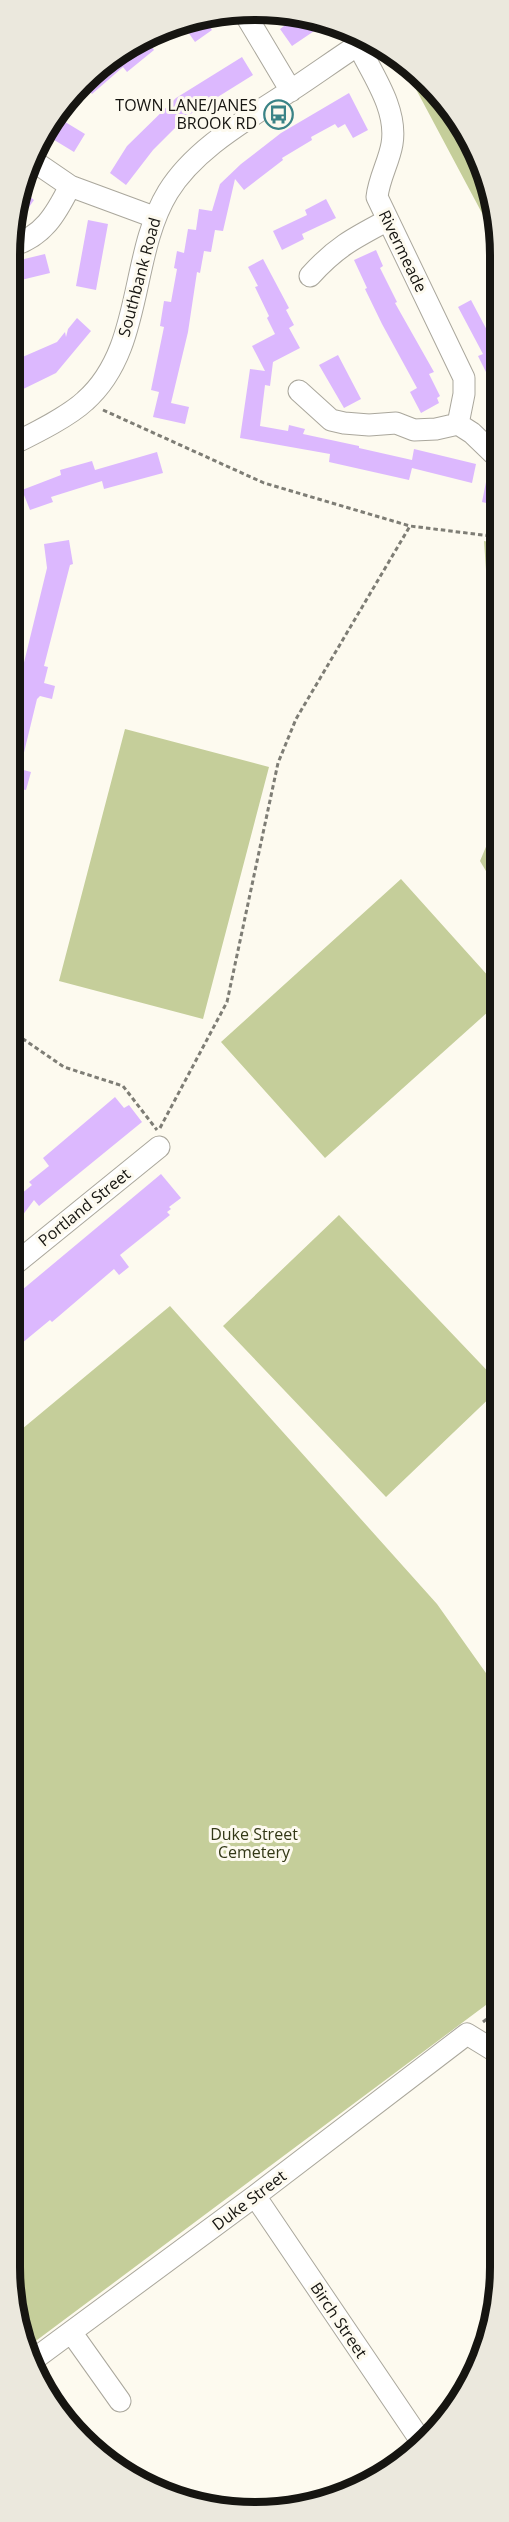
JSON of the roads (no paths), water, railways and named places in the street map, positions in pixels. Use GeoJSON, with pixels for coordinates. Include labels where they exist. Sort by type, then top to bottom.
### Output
{"type":"FeatureCollection","features":[{"type":"Feature","properties":{"kind":"street"},"geometry":{"type":"LineString","coordinates":[[249,20],[291,91]]}},
{"type":"Feature","properties":{"kind":"street","name":"Southbank Road"},"geometry":{"type":"LineString","coordinates":[[20,440],[85,402],[101,383],[117,357],[154,217],[169,190],[202,154],[245,120],[360,45]]}},
{"type":"Feature","properties":{"kind":"street","name":"Rivermeade"},"geometry":{"type":"LineString","coordinates":[[366,48],[392,115],[393,140],[377,197],[464,378],[464,394],[458,423]]}},
{"type":"Feature","properties":{"kind":"street"},"geometry":{"type":"LineString","coordinates":[[38,164],[70,186],[154,217]]}},
{"type":"Feature","properties":{"kind":"street"},"geometry":{"type":"LineString","coordinates":[[20,244],[43,230],[58,210],[70,186]]}},
{"type":"Feature","properties":{"kind":"street"},"geometry":{"type":"LineString","coordinates":[[310,276],[329,254],[388,220]]}},
{"type":"Feature","properties":{"kind":"street"},"geometry":{"type":"LineString","coordinates":[[299,391],[331,420],[345,423],[369,425],[396,423],[414,430],[436,429],[458,423],[472,433],[490,453]]}},
{"type":"Feature","properties":{"kind":"street","name":"Portland Street"},"geometry":{"type":"LineString","coordinates":[[20,1260],[159,1147]]}},
{"type":"Feature","properties":{"kind":"street","name":"Duke Street"},"geometry":{"type":"LineString","coordinates":[[36,2354],[70,2332],[255,2196],[467,2034],[490,2048]]}},
{"type":"Feature","properties":{"kind":"street","name":"Birch Street"},"geometry":{"type":"LineString","coordinates":[[255,2196],[418,2437]]}},
{"type":"Feature","properties":{"kind":"street"},"geometry":{"type":"LineString","coordinates":[[70,2332],[120,2401]]}},
{"type":"Feature","properties":{"kind":"place","name":"TOWN LANE/JANES BROOK RD"},"geometry":{"type":"Point","coordinates":[278,114]}},
{"type":"Feature","properties":{"kind":"park label","name":"Duke Street Cemetery"},"geometry":{"type":"Point","coordinates":[254,1843]}}]}
